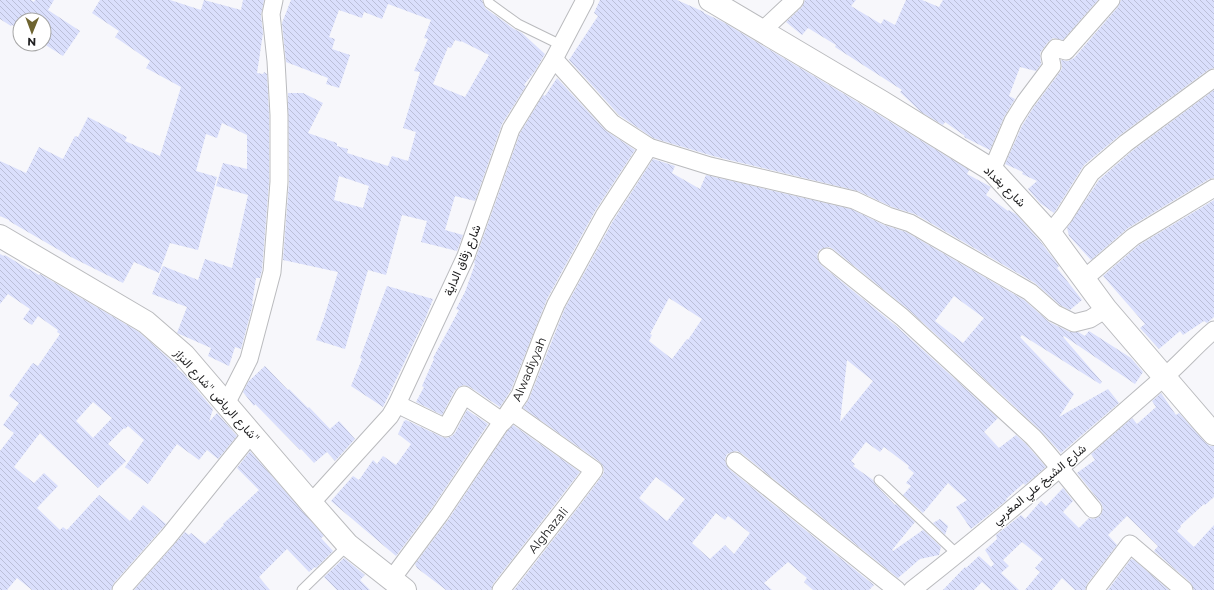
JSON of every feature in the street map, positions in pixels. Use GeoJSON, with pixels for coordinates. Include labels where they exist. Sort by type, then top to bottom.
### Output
{"type":"FeatureCollection","features":[{"type":"Feature","properties":{"kind":"main road","name":"شارع بغداد"},"geometry":{"type":"LineString","coordinates":[[710,0],[882,102],[992,170],[1050,233],[1085,278],[1106,309],[1214,434]]}},
{"type":"Feature","properties":{"kind":"main road","name":"شارع الرياض \"شارع النزاز\""},"geometry":{"type":"LineString","coordinates":[[0,236],[146,322],[184,355],[348,545],[398,585]]}},
{"type":"Feature","properties":{"kind":"street"},"geometry":{"type":"LineString","coordinates":[[226,404],[249,359],[272,272],[279,182],[276,61],[270,14],[274,0]]}},
{"type":"Feature","properties":{"kind":"street","name":"شارع زقاق الداية"},"geometry":{"type":"LineString","coordinates":[[311,503],[390,416],[397,404],[466,256],[511,129],[557,52],[585,0]]}},
{"type":"Feature","properties":{"kind":"street"},"geometry":{"type":"LineString","coordinates":[[762,31],[796,0]]}},
{"type":"Feature","properties":{"kind":"street"},"geometry":{"type":"LineString","coordinates":[[992,170],[1013,120],[1052,66],[1050,56],[1052,52],[1056,48],[1066,51],[1111,0]]}},
{"type":"Feature","properties":{"kind":"street"},"geometry":{"type":"LineString","coordinates":[[557,52],[612,123],[649,147],[710,166],[854,200],[888,216],[910,222],[1030,292],[1054,313],[1074,323],[1090,319],[1106,309]]}},
{"type":"Feature","properties":{"kind":"street"},"geometry":{"type":"LineString","coordinates":[[1050,233],[1064,216],[1091,173],[1126,143],[1214,78]]}},
{"type":"Feature","properties":{"kind":"street","name":"Alwadiyyah"},"geometry":{"type":"LineString","coordinates":[[398,585],[440,514],[520,395],[556,304],[604,216],[649,147]]}},
{"type":"Feature","properties":{"kind":"street"},"geometry":{"type":"LineString","coordinates":[[1085,278],[1133,237],[1214,188]]}},
{"type":"Feature","properties":{"kind":"street"},"geometry":{"type":"LineString","coordinates":[[827,257],[902,318],[1033,437],[1048,453],[1093,509]]}},
{"type":"Feature","properties":{"kind":"street","name":"شارع الشيخ علي المغربي"},"geometry":{"type":"LineString","coordinates":[[912,590],[957,554],[1165,377],[1214,330]]}},
{"type":"Feature","properties":{"kind":"street"},"geometry":{"type":"LineString","coordinates":[[397,404],[446,428],[464,395],[503,422]]}},
{"type":"Feature","properties":{"kind":"street","name":"Alghazali"},"geometry":{"type":"LineString","coordinates":[[501,590],[594,470],[512,412],[503,422]]}},
{"type":"Feature","properties":{"kind":"street"},"geometry":{"type":"LineString","coordinates":[[121,590],[168,537],[251,434]]}},
{"type":"Feature","properties":{"kind":"street"},"geometry":{"type":"LineString","coordinates":[[735,461],[897,590]]}},
{"type":"Feature","properties":{"kind":"street"},"geometry":{"type":"LineString","coordinates":[[1095,590],[1130,544],[1184,590]]}},
{"type":"Feature","properties":{"kind":"lane"},"geometry":{"type":"LineString","coordinates":[[488,0],[489,3],[557,52]]}},
{"type":"Feature","properties":{"kind":"lane"},"geometry":{"type":"LineString","coordinates":[[879,480],[957,554]]}},
{"type":"Feature","properties":{"kind":"lane"},"geometry":{"type":"LineString","coordinates":[[302,590],[348,545]]}},
{"type":"Feature","properties":{"kind":"building"},"geometry":{"type":"Polygon","coordinates":[[[0,0],[31,0],[34,2],[35,0],[54,0],[48,10],[51,12],[12,12],[11,26],[0,19],[0,0]]]}},
{"type":"Feature","properties":{"kind":"building"},"geometry":{"type":"Polygon","coordinates":[[[100,0],[170,0],[201,10],[204,0],[241,10],[243,0],[264,0],[261,15],[263,33],[257,73],[263,74],[264,72],[267,74],[269,115],[269,182],[262,270],[260,278],[256,278],[253,304],[241,349],[235,347],[229,366],[208,356],[211,348],[177,333],[187,307],[152,294],[163,266],[198,280],[205,259],[232,268],[248,195],[216,186],[223,163],[247,169],[247,135],[222,123],[217,138],[206,134],[196,171],[217,177],[198,250],[170,243],[159,273],[134,262],[123,283],[71,257],[0,216],[0,161],[26,173],[39,147],[63,159],[75,136],[78,137],[88,117],[127,137],[125,141],[160,156],[181,87],[146,68],[150,61],[115,37],[119,31],[92,13],[100,0]]]}},
{"type":"Feature","properties":{"kind":"building"},"geometry":{"type":"Polygon","coordinates":[[[291,0],[482,0],[485,8],[522,33],[545,54],[535,71],[524,85],[526,86],[502,124],[475,201],[455,196],[445,230],[463,235],[457,251],[421,242],[427,221],[402,215],[386,275],[368,270],[345,349],[316,340],[338,272],[283,260],[289,182],[288,93],[303,93],[323,103],[308,133],[337,143],[337,146],[348,149],[347,153],[388,166],[392,156],[408,161],[416,132],[403,128],[420,72],[414,71],[428,39],[424,38],[431,20],[388,4],[382,19],[364,12],[362,18],[339,10],[329,37],[335,39],[332,49],[350,55],[339,88],[326,84],[328,78],[286,62],[282,23],[291,0]],[[455,40],[451,48],[448,47],[433,84],[465,97],[489,55],[461,41],[455,40]],[[339,176],[334,200],[363,208],[369,186],[339,176]]]}},
{"type":"Feature","properties":{"kind":"building"},"geometry":{"type":"Polygon","coordinates":[[[600,0],[677,0],[704,12],[876,113],[969,170],[967,174],[991,187],[986,195],[1008,211],[1009,210],[1017,215],[1040,241],[1059,266],[1057,268],[1082,300],[1070,310],[1060,305],[1035,283],[915,214],[892,207],[858,191],[713,156],[653,138],[619,115],[569,60],[598,16],[594,13],[600,0]]]}},
{"type":"Feature","properties":{"kind":"building"},"geometry":{"type":"Polygon","coordinates":[[[805,0],[856,0],[851,6],[881,24],[884,19],[895,25],[906,0],[922,0],[939,7],[943,0],[1098,0],[1063,40],[1053,38],[1048,42],[1040,53],[1041,64],[1036,71],[1020,67],[1009,96],[1015,99],[1004,117],[990,150],[964,137],[965,136],[945,122],[943,125],[921,112],[900,92],[902,90],[835,47],[836,45],[808,28],[802,35],[786,22],[802,7],[805,0]]]}},
{"type":"Feature","properties":{"kind":"building"},"geometry":{"type":"Polygon","coordinates":[[[1121,0],[1214,0],[1214,68],[1208,70],[1120,135],[1084,165],[1054,213],[1040,203],[1028,189],[1037,181],[1022,174],[1023,172],[1005,164],[1022,126],[1033,108],[1060,72],[1062,68],[1061,60],[1068,61],[1074,58],[1118,7],[1121,0]]]}},
{"type":"Feature","properties":{"kind":"building"},"geometry":{"type":"Polygon","coordinates":[[[52,13],[80,31],[63,56],[52,49],[52,13]]]}},
{"type":"Feature","properties":{"kind":"building"},"geometry":{"type":"Polygon","coordinates":[[[557,78],[605,130],[635,150],[595,211],[547,299],[511,390],[500,407],[470,387],[464,385],[455,390],[442,415],[416,402],[424,387],[422,386],[434,359],[433,358],[459,310],[456,309],[465,292],[520,133],[543,95],[545,96],[557,78]]]}},
{"type":"Feature","properties":{"kind":"building"},"geometry":{"type":"Polygon","coordinates":[[[1214,90],[1214,178],[1209,179],[1128,228],[1091,260],[1069,236],[1067,228],[1099,180],[1132,151],[1214,90]]]}},
{"type":"Feature","properties":{"kind":"building"},"geometry":{"type":"Polygon","coordinates":[[[653,159],[675,166],[672,173],[700,189],[706,175],[851,209],[884,225],[906,232],[1024,300],[1049,322],[1070,332],[1078,332],[1085,336],[1089,331],[1131,358],[1143,372],[1135,384],[1064,336],[1063,337],[1102,382],[1100,384],[1022,335],[1020,337],[1074,394],[1059,417],[1108,389],[1119,403],[1061,453],[1040,430],[909,310],[833,249],[829,247],[824,248],[819,250],[817,255],[821,265],[895,325],[998,418],[984,432],[999,448],[1016,435],[1046,467],[1025,485],[1024,483],[1006,499],[1007,500],[971,529],[956,507],[967,500],[948,483],[923,513],[903,495],[911,486],[906,483],[914,473],[908,468],[909,466],[884,447],[880,452],[866,442],[851,461],[855,464],[853,466],[873,480],[895,505],[896,504],[915,522],[892,550],[893,551],[923,530],[941,547],[939,555],[920,559],[898,578],[741,453],[737,451],[732,452],[727,454],[725,459],[729,469],[874,585],[869,590],[813,590],[804,582],[807,578],[788,562],[764,583],[772,590],[514,590],[604,472],[603,466],[600,462],[523,408],[529,399],[565,308],[613,221],[653,159]],[[954,296],[935,321],[963,343],[984,318],[954,296]],[[669,298],[650,334],[652,335],[649,341],[672,359],[687,339],[688,340],[702,319],[669,298]],[[847,360],[840,422],[873,381],[847,360]],[[656,477],[639,498],[667,521],[685,499],[656,477]],[[716,513],[692,543],[710,559],[725,545],[734,554],[750,533],[728,516],[725,520],[716,513]]]}},
{"type":"Feature","properties":{"kind":"building"},"geometry":{"type":"Polygon","coordinates":[[[1214,200],[1214,317],[1207,323],[1204,321],[1183,335],[1180,331],[1159,349],[1140,328],[1145,324],[1103,276],[1139,245],[1214,200]]]}},
{"type":"Feature","properties":{"kind":"building"},"geometry":{"type":"Polygon","coordinates":[[[0,254],[5,255],[39,275],[40,274],[139,332],[178,367],[176,368],[183,373],[213,409],[209,422],[217,413],[237,436],[218,459],[207,450],[199,460],[177,444],[148,484],[125,467],[144,440],[128,426],[108,444],[126,461],[98,488],[40,433],[14,467],[34,483],[44,473],[58,486],[37,508],[60,530],[63,527],[67,530],[99,495],[130,521],[143,505],[166,524],[114,583],[111,590],[32,590],[17,578],[7,590],[0,590],[0,451],[14,433],[3,425],[19,403],[9,396],[32,364],[33,363],[38,366],[60,334],[57,332],[58,330],[38,316],[32,325],[23,319],[30,309],[8,294],[0,304],[0,254]],[[93,402],[76,421],[93,438],[112,418],[93,402]]]}},
{"type":"Feature","properties":{"kind":"building"},"geometry":{"type":"Polygon","coordinates":[[[387,286],[433,299],[426,317],[383,407],[351,386],[362,359],[360,358],[387,286]]]}},
{"type":"Feature","properties":{"kind":"building"},"geometry":{"type":"Polygon","coordinates":[[[265,366],[288,390],[289,389],[308,408],[309,407],[330,429],[339,421],[355,439],[335,461],[327,452],[314,463],[255,404],[254,406],[243,392],[248,382],[265,366]]]}},
{"type":"Feature","properties":{"kind":"building"},"geometry":{"type":"Polygon","coordinates":[[[1161,393],[1176,415],[1179,413],[1205,442],[1210,446],[1214,446],[1214,497],[1180,526],[1181,527],[1177,531],[1194,547],[1214,525],[1214,590],[1194,590],[1190,582],[1154,551],[1158,546],[1127,516],[1108,535],[1117,545],[1087,584],[1085,590],[1075,590],[1062,578],[1052,590],[1025,590],[1040,572],[1035,568],[1043,559],[1022,542],[1003,560],[1009,566],[1001,573],[1019,590],[991,590],[982,582],[974,590],[943,590],[965,567],[966,568],[979,556],[991,567],[994,564],[985,550],[997,539],[996,535],[1021,515],[1025,519],[1041,501],[1046,506],[1063,488],[1073,501],[1063,512],[1079,528],[1089,518],[1094,519],[1100,516],[1103,508],[1101,503],[1077,473],[1095,460],[1091,454],[1132,418],[1137,424],[1156,407],[1152,401],[1161,393]]]}},
{"type":"Feature","properties":{"kind":"building"},"geometry":{"type":"Polygon","coordinates":[[[467,410],[488,424],[432,508],[396,556],[331,501],[353,476],[359,480],[373,460],[377,464],[383,456],[396,465],[411,444],[398,434],[404,421],[406,420],[447,438],[455,433],[467,410]]]}},
{"type":"Feature","properties":{"kind":"building"},"geometry":{"type":"Polygon","coordinates":[[[513,425],[580,472],[493,584],[491,590],[446,590],[417,568],[415,564],[448,520],[508,430],[513,425]]]}},
{"type":"Feature","properties":{"kind":"building"},"geometry":{"type":"Polygon","coordinates":[[[250,451],[324,536],[321,538],[333,551],[316,568],[315,567],[309,572],[287,549],[259,577],[270,590],[134,590],[185,532],[189,535],[191,533],[205,544],[224,525],[223,524],[259,490],[237,468],[250,451]]]}},
{"type":"Feature","properties":{"kind":"building"},"geometry":{"type":"Polygon","coordinates":[[[940,519],[948,526],[945,535],[933,523],[940,519]]]}},
{"type":"Feature","properties":{"kind":"building"},"geometry":{"type":"Polygon","coordinates":[[[344,558],[365,575],[360,580],[370,590],[337,590],[324,577],[344,558]]]}},
{"type":"Feature","properties":{"kind":"building"},"geometry":{"type":"Polygon","coordinates":[[[1131,559],[1134,560],[1169,590],[1108,590],[1131,559]]]}}]}
